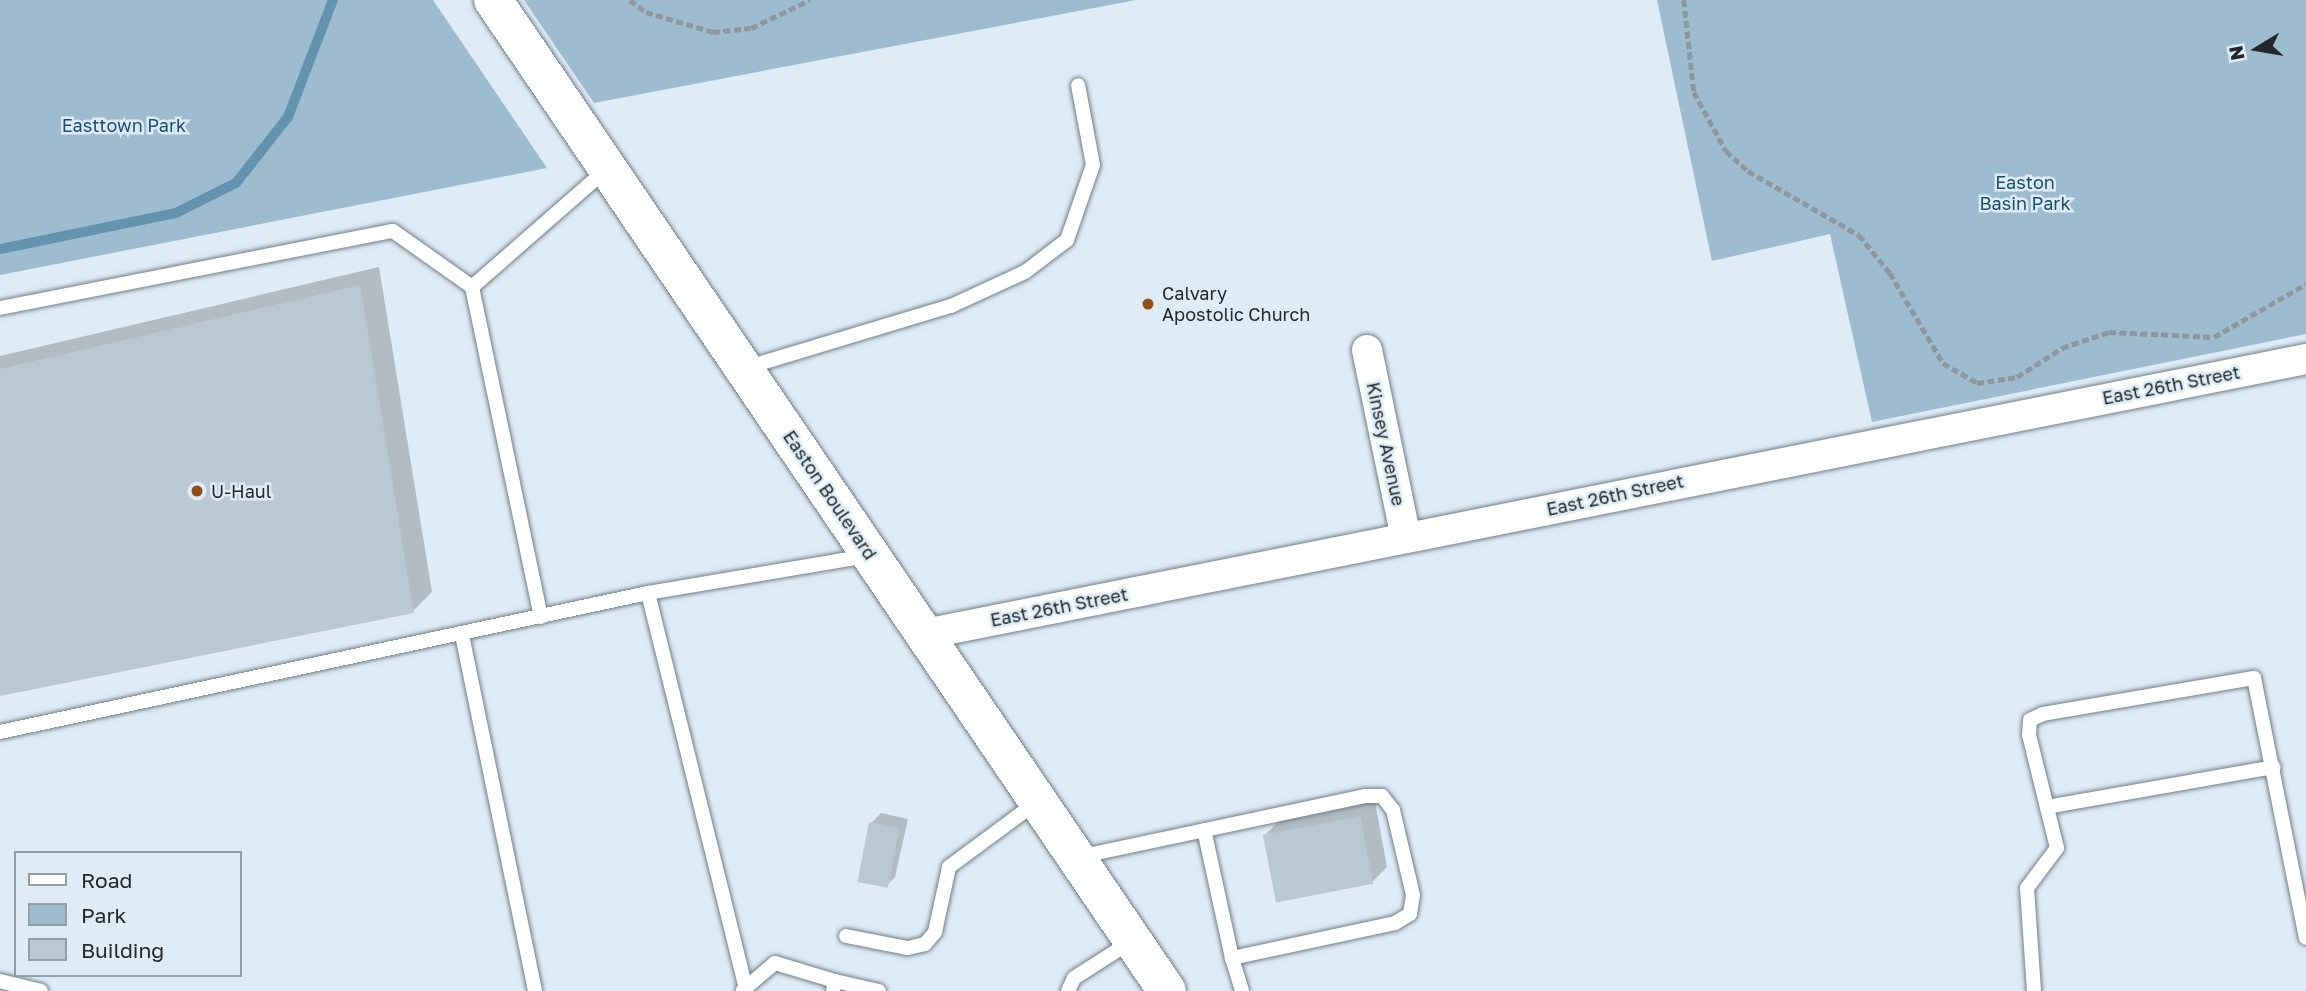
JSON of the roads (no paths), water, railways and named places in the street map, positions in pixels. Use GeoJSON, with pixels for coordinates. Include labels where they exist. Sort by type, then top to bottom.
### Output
{"type":"FeatureCollection","features":[{"type":"Feature","properties":{"kind":"main road","name":"Easton Boulevard"},"geometry":{"type":"LineString","coordinates":[[493,0],[1167,991]]}},
{"type":"Feature","properties":{"kind":"street","name":"Kinsey Avenue"},"geometry":{"type":"LineString","coordinates":[[1367,350],[1406,538]]}},
{"type":"Feature","properties":{"kind":"street","name":"East 26th Street"},"geometry":{"type":"LineString","coordinates":[[925,634],[2306,359]]}},
{"type":"Feature","properties":{"kind":"lane"},"geometry":{"type":"LineString","coordinates":[[744,368],[951,306],[1025,272],[1067,240],[1093,165],[1078,85]]}},
{"type":"Feature","properties":{"kind":"lane"},"geometry":{"type":"LineString","coordinates":[[472,287],[608,168]]}},
{"type":"Feature","properties":{"kind":"lane"},"geometry":{"type":"LineString","coordinates":[[0,308],[393,231],[472,287],[541,617]]}},
{"type":"Feature","properties":{"kind":"lane"},"geometry":{"type":"LineString","coordinates":[[0,732],[648,593],[871,555]]}},
{"type":"Feature","properties":{"kind":"lane"},"geometry":{"type":"LineString","coordinates":[[648,593],[743,987],[775,963],[834,986],[879,991]]}},
{"type":"Feature","properties":{"kind":"lane"},"geometry":{"type":"LineString","coordinates":[[462,635],[535,991]]}},
{"type":"Feature","properties":{"kind":"lane"},"geometry":{"type":"LineString","coordinates":[[2034,991],[2027,888],[2057,848],[2030,720],[2069,710],[2254,678],[2306,938]]}},
{"type":"Feature","properties":{"kind":"lane"},"geometry":{"type":"LineString","coordinates":[[2047,807],[2273,766]]}},
{"type":"Feature","properties":{"kind":"lane"},"geometry":{"type":"LineString","coordinates":[[1077,857],[1382,796],[1393,810],[1413,895],[1410,914],[1395,923],[1232,958]]}},
{"type":"Feature","properties":{"kind":"lane"},"geometry":{"type":"LineString","coordinates":[[846,936],[908,948],[925,944],[935,932],[949,867],[1038,801]]}},
{"type":"Feature","properties":{"kind":"lane"},"geometry":{"type":"LineString","coordinates":[[1204,830],[1232,958],[1242,991]]}},
{"type":"Feature","properties":{"kind":"lane"},"geometry":{"type":"LineString","coordinates":[[1068,991],[1074,978],[1133,940]]}},
{"type":"Feature","properties":{"kind":"lane"},"geometry":{"type":"LineString","coordinates":[[0,981],[41,991]]}},
{"type":"Feature","properties":{"kind":"waterway"},"geometry":{"type":"LineString","coordinates":[[0,249],[176,213],[236,183],[288,117],[333,0]]}},
{"type":"Feature","properties":{"kind":"place","name":"Calvary Apostolic Church"},"geometry":{"type":"Point","coordinates":[1148,304]}},
{"type":"Feature","properties":{"kind":"place","name":"U-Haul"},"geometry":{"type":"Point","coordinates":[197,491]}},
{"type":"Feature","properties":{"kind":"park label","name":"Easttown Park"},"geometry":{"type":"Point","coordinates":[124,125]}},
{"type":"Feature","properties":{"kind":"park label","name":"Easton Basin Park"},"geometry":{"type":"Point","coordinates":[2025,193]}}]}
